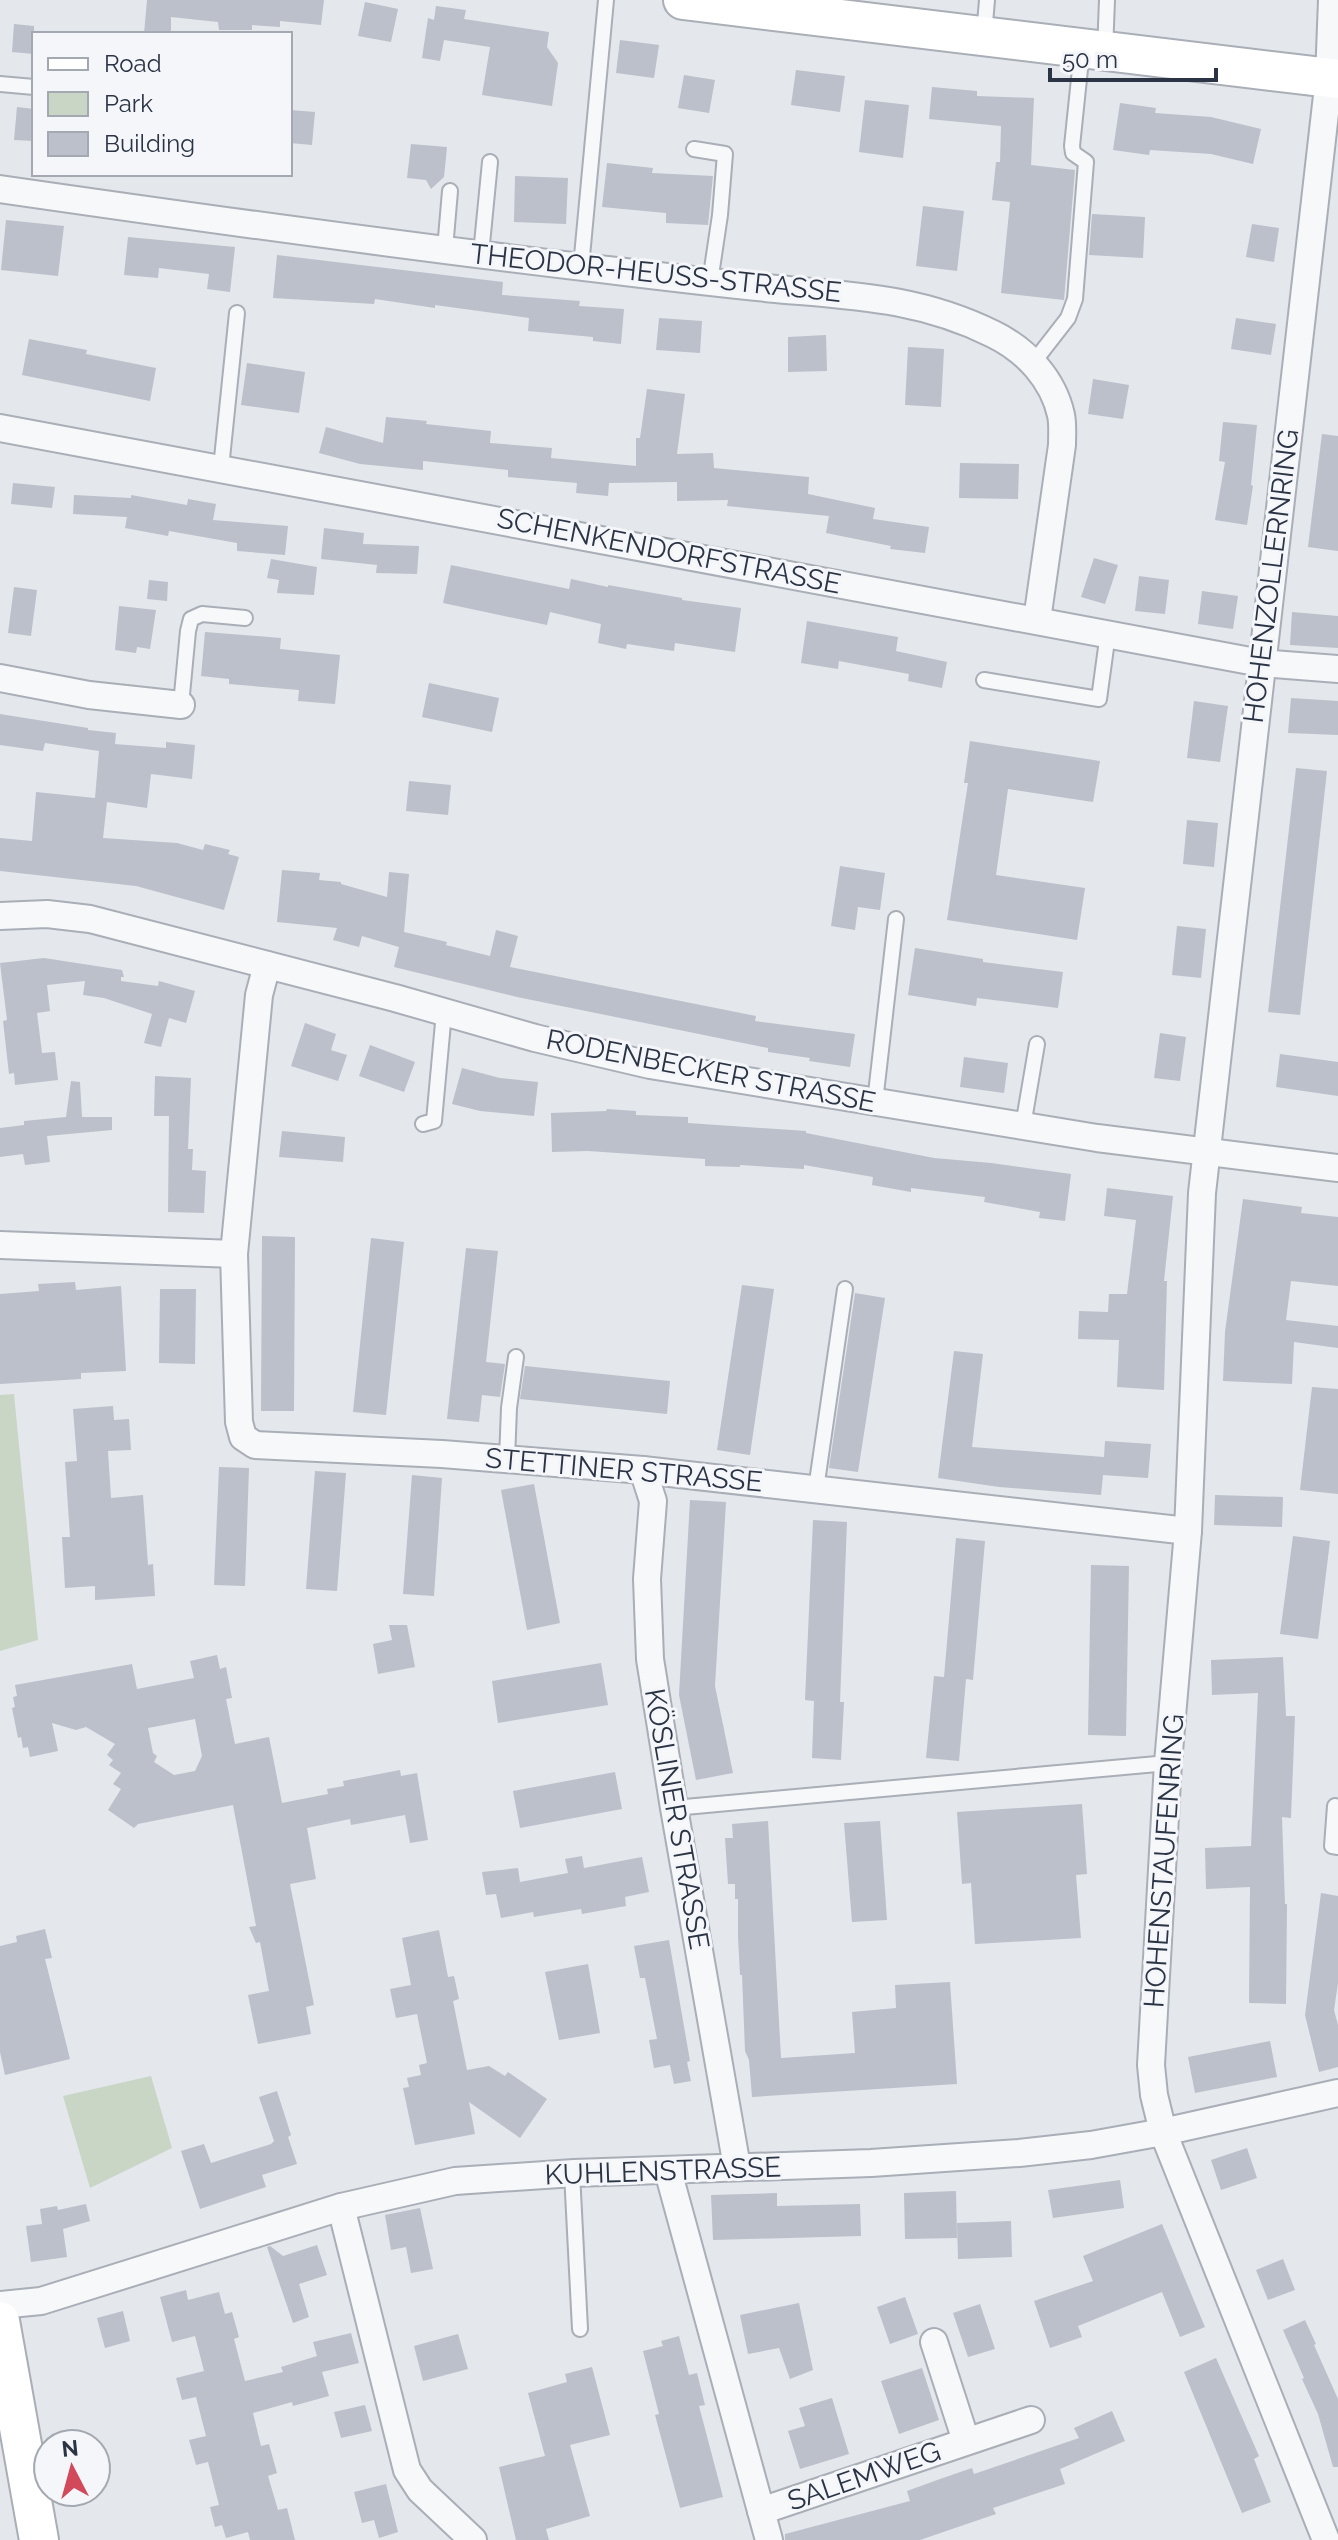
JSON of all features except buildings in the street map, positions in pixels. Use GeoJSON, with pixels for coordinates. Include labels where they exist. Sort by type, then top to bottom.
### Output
{"type":"FeatureCollection","features":[{"type":"Feature","properties":{"kind":"main road"},"geometry":{"type":"LineString","coordinates":[[693,1],[835,10],[984,37],[1334,78]]}},
{"type":"Feature","properties":{"kind":"main road"},"geometry":{"type":"LineString","coordinates":[[0,2321],[39,2540]]}},
{"type":"Feature","properties":{"kind":"street","name":"HOHENZOLLERNRING"},"geometry":{"type":"LineString","coordinates":[[1206,1151],[1261,663],[1334,78],[1332,0]]}},
{"type":"Feature","properties":{"kind":"street","name":"THEODOR-HEUSS-STRASSE"},"geometry":{"type":"LineString","coordinates":[[0,189],[279,230],[710,282],[886,299],[942,312],[996,335],[1028,357],[1052,388],[1061,416],[1062,445],[1037,620]]}},
{"type":"Feature","properties":{"kind":"street","name":"SCHENKENDORFSTRASSE"},"geometry":{"type":"LineString","coordinates":[[0,428],[1261,663],[1338,669]]}},
{"type":"Feature","properties":{"kind":"street"},"geometry":{"type":"LineString","coordinates":[[0,678],[89,695],[181,705]]}},
{"type":"Feature","properties":{"kind":"street","name":"RODENBECKER STRASSE"},"geometry":{"type":"LineString","coordinates":[[0,916],[47,914],[90,919],[535,1038],[650,1065],[1023,1126],[1338,1168]]}},
{"type":"Feature","properties":{"kind":"street","name":"STETTINER STRASSE"},"geometry":{"type":"LineString","coordinates":[[267,965],[259,995],[234,1254],[239,1422],[243,1437],[255,1445],[643,1470],[1188,1531]]}},
{"type":"Feature","properties":{"kind":"street","name":"HOHENSTAUFENRING"},"geometry":{"type":"LineString","coordinates":[[1206,1151],[1188,1531],[1168,1763],[1151,2065],[1163,2132],[1326,2540]]}},
{"type":"Feature","properties":{"kind":"street"},"geometry":{"type":"LineString","coordinates":[[0,1245],[234,1254]]}},
{"type":"Feature","properties":{"kind":"street","name":"KÖSLINER STRASSE"},"geometry":{"type":"LineString","coordinates":[[643,1470],[653,1501],[647,1579],[650,1659],[737,2167]]}},
{"type":"Feature","properties":{"kind":"street","name":"KUHLENSTRASSE"},"geometry":{"type":"LineString","coordinates":[[0,2305],[41,2301],[341,2207],[455,2181],[572,2173],[871,2163],[1019,2153],[1091,2145],[1163,2132],[1338,2093]]}},
{"type":"Feature","properties":{"kind":"street"},"geometry":{"type":"LineString","coordinates":[[668,2171],[769,2540]]}},
{"type":"Feature","properties":{"kind":"street"},"geometry":{"type":"LineString","coordinates":[[341,2207],[407,2470],[420,2490],[473,2540]]}},
{"type":"Feature","properties":{"kind":"street","name":"SALEMWEG"},"geometry":{"type":"LineString","coordinates":[[934,2342],[966,2441]]}},
{"type":"Feature","properties":{"kind":"street","name":"SALEMWEG"},"geometry":{"type":"LineString","coordinates":[[761,2511],[1031,2420]]}},
{"type":"Feature","properties":{"kind":"lane"},"geometry":{"type":"LineString","coordinates":[[581,267],[606,0]]}},
{"type":"Feature","properties":{"kind":"lane"},"geometry":{"type":"LineString","coordinates":[[984,37],[987,0]]}},
{"type":"Feature","properties":{"kind":"lane"},"geometry":{"type":"LineString","coordinates":[[1033,363],[1068,318],[1077,289],[1086,162],[1073,153],[1072,146],[1107,0]]}},
{"type":"Feature","properties":{"kind":"lane"},"geometry":{"type":"LineString","coordinates":[[0,84],[32,87]]}},
{"type":"Feature","properties":{"kind":"lane"},"geometry":{"type":"LineString","coordinates":[[694,149],[725,154],[710,282]]}},
{"type":"Feature","properties":{"kind":"lane"},"geometry":{"type":"LineString","coordinates":[[481,254],[490,162]]}},
{"type":"Feature","properties":{"kind":"lane"},"geometry":{"type":"LineString","coordinates":[[445,249],[450,191]]}},
{"type":"Feature","properties":{"kind":"lane"},"geometry":{"type":"LineString","coordinates":[[221,468],[237,313]]}},
{"type":"Feature","properties":{"kind":"lane"},"geometry":{"type":"LineString","coordinates":[[181,705],[191,619],[202,614],[245,618]]}},
{"type":"Feature","properties":{"kind":"lane"},"geometry":{"type":"LineString","coordinates":[[984,680],[1099,699],[1108,633]]}},
{"type":"Feature","properties":{"kind":"lane"},"geometry":{"type":"LineString","coordinates":[[875,1102],[896,919]]}},
{"type":"Feature","properties":{"kind":"lane"},"geometry":{"type":"LineString","coordinates":[[423,1124],[434,1121],[444,1012]]}},
{"type":"Feature","properties":{"kind":"lane"},"geometry":{"type":"LineString","coordinates":[[1023,1126],[1037,1044]]}},
{"type":"Feature","properties":{"kind":"lane"},"geometry":{"type":"LineString","coordinates":[[816,1489],[845,1289]]}},
{"type":"Feature","properties":{"kind":"lane"},"geometry":{"type":"LineString","coordinates":[[507,1459],[509,1408],[516,1357]]}},
{"type":"Feature","properties":{"kind":"lane"},"geometry":{"type":"LineString","coordinates":[[674,1808],[1168,1763]]}},
{"type":"Feature","properties":{"kind":"lane"},"geometry":{"type":"LineString","coordinates":[[1335,1806],[1332,1846],[1338,1847]]}},
{"type":"Feature","properties":{"kind":"lane"},"geometry":{"type":"LineString","coordinates":[[572,2173],[580,2329]]}},
{"type":"Feature","properties":{"kind":"green space"},"geometry":{"type":"Polygon","coordinates":[[[14,1394],[38,1640],[0,1651],[0,1395],[14,1394]]]}},
{"type":"Feature","properties":{"kind":"green space"},"geometry":{"type":"Polygon","coordinates":[[[151,2076],[172,2148],[90,2188],[63,2096],[151,2076]]]}}]}
